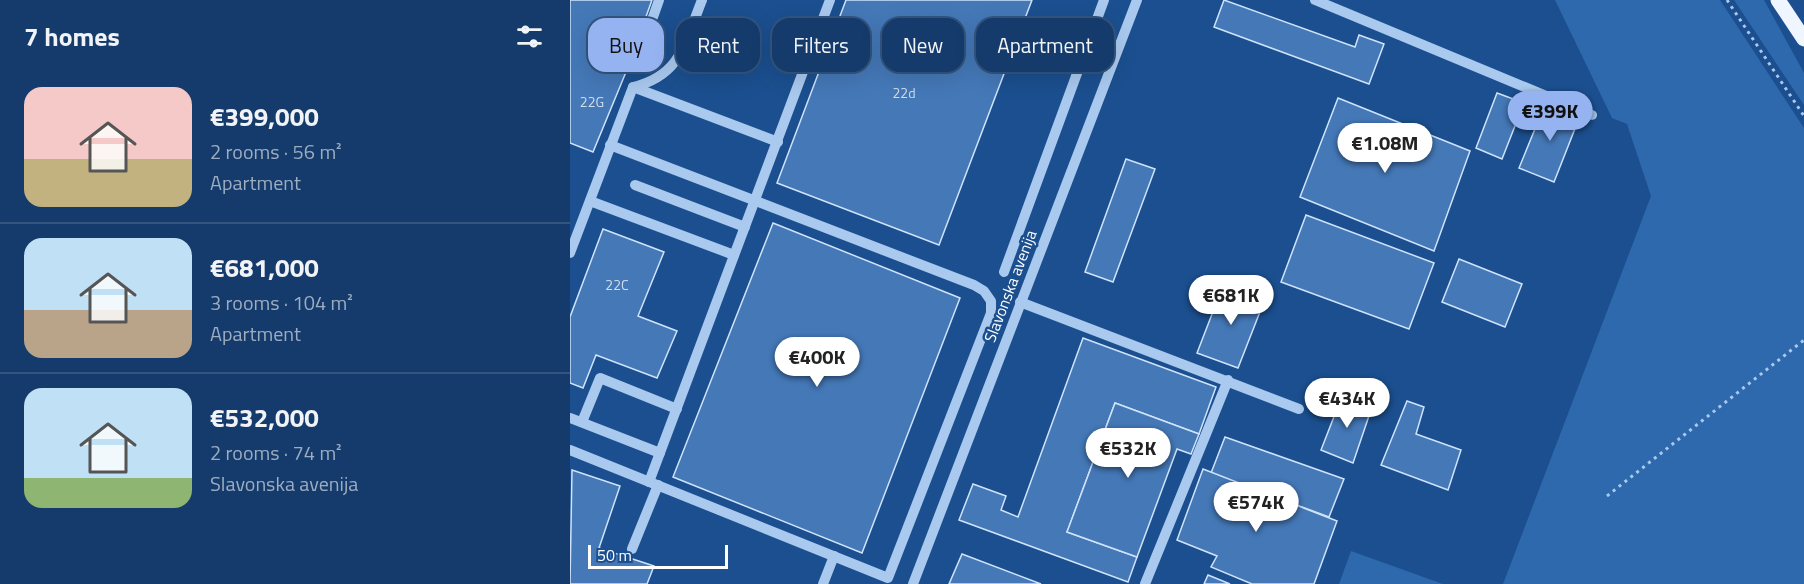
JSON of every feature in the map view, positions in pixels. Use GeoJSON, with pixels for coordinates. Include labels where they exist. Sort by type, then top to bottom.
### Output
{"type":"FeatureCollection","features":[{"type":"Feature","properties":{"kind":"main road"},"geometry":{"type":"LineString","coordinates":[[1778,0],[1804,39]]}},
{"type":"Feature","properties":{"kind":"street"},"geometry":{"type":"LineString","coordinates":[[652,18],[659,0]]}},
{"type":"Feature","properties":{"kind":"street"},"geometry":{"type":"LineString","coordinates":[[633,87],[654,82],[679,59],[702,0]]}},
{"type":"Feature","properties":{"kind":"street"},"geometry":{"type":"LineString","coordinates":[[632,549],[654,483],[660,453],[830,0]]}},
{"type":"Feature","properties":{"kind":"street"},"geometry":{"type":"LineString","coordinates":[[1004,272],[1104,0]]}},
{"type":"Feature","properties":{"kind":"street","name":"Slavonska avenija"},"geometry":{"type":"LineString","coordinates":[[913,584],[1137,0]]}},
{"type":"Feature","properties":{"kind":"street"},"geometry":{"type":"LineString","coordinates":[[1315,0],[1592,115]]}},
{"type":"Feature","properties":{"kind":"street"},"geometry":{"type":"LineString","coordinates":[[633,87],[778,142]]}},
{"type":"Feature","properties":{"kind":"street"},"geometry":{"type":"LineString","coordinates":[[570,254],[633,87]]}},
{"type":"Feature","properties":{"kind":"street"},"geometry":{"type":"LineString","coordinates":[[570,450],[888,578],[991,313],[992,301],[974,285],[610,145]]}},
{"type":"Feature","properties":{"kind":"street"},"geometry":{"type":"LineString","coordinates":[[635,185],[745,227]]}},
{"type":"Feature","properties":{"kind":"street"},"geometry":{"type":"LineString","coordinates":[[590,201],[734,255]]}},
{"type":"Feature","properties":{"kind":"street"},"geometry":{"type":"LineString","coordinates":[[1020,302],[1299,409]]}},
{"type":"Feature","properties":{"kind":"street"},"geometry":{"type":"LineString","coordinates":[[582,423],[600,378],[677,409]]}},
{"type":"Feature","properties":{"kind":"street"},"geometry":{"type":"LineString","coordinates":[[1145,584],[1228,380]]}},
{"type":"Feature","properties":{"kind":"street"},"geometry":{"type":"LineString","coordinates":[[570,418],[660,453]]}},
{"type":"Feature","properties":{"kind":"street"},"geometry":{"type":"LineString","coordinates":[[823,584],[834,556]]}},
{"type":"Feature","properties":{"kind":"path"},"geometry":{"type":"LineString","coordinates":[[1727,0],[1804,116]]}},
{"type":"Feature","properties":{"kind":"path"},"geometry":{"type":"LineString","coordinates":[[1607,496],[1804,340]]}},
{"type":"Feature","properties":{"kind":"shaded area"},"geometry":{"type":"Polygon","coordinates":[[[1555,0],[1720,0],[1804,128],[1804,584],[1503,584],[1651,196],[1627,124],[1612,118],[1555,0]]]}},
{"type":"Feature","properties":{"kind":"shaded area"},"geometry":{"type":"Polygon","coordinates":[[[1734,0],[1764,0],[1804,73],[1804,105],[1734,0]]]}},
{"type":"Feature","properties":{"kind":"shaded area"},"geometry":{"type":"Polygon","coordinates":[[[1351,551],[1443,584],[1339,584],[1351,551]]]}},
{"type":"Feature","properties":{"kind":"building"},"geometry":{"type":"Polygon","coordinates":[[[570,0],[652,0],[646,18],[588,18],[588,72],[626,72],[593,152],[570,143],[570,0]]]}},
{"type":"Feature","properties":{"kind":"building"},"geometry":{"type":"Polygon","coordinates":[[[846,0],[1032,0],[1025,18],[976,18],[976,72],[1005,72],[939,245],[777,183],[819,72],[870,72],[870,18],[839,18],[846,0]]]}},
{"type":"Feature","properties":{"kind":"building"},"geometry":{"type":"Polygon","coordinates":[[[1224,0],[1355,47],[1359,35],[1384,44],[1369,84],[1214,27],[1224,0]]]}},
{"type":"Feature","properties":{"kind":"building"},"geometry":{"type":"Polygon","coordinates":[[[1497,93],[1524,103],[1502,159],[1476,148],[1497,93]]]}},
{"type":"Feature","properties":{"kind":"building"},"geometry":{"type":"Polygon","coordinates":[[[1338,98],[1470,151],[1434,251],[1300,197],[1338,98]]]}},
{"type":"Feature","properties":{"kind":"building"},"geometry":{"type":"Polygon","coordinates":[[[1546,102],[1580,116],[1554,182],[1519,168],[1546,102]]]}},
{"type":"Feature","properties":{"kind":"building"},"geometry":{"type":"Polygon","coordinates":[[[1126,159],[1155,169],[1113,282],[1085,272],[1126,159]]]}},
{"type":"Feature","properties":{"kind":"building"},"geometry":{"type":"Polygon","coordinates":[[[1306,215],[1434,263],[1409,329],[1281,282],[1306,215]]]}},
{"type":"Feature","properties":{"kind":"building"},"geometry":{"type":"Polygon","coordinates":[[[773,223],[960,298],[862,553],[673,477],[773,223]]]}},
{"type":"Feature","properties":{"kind":"building"},"geometry":{"type":"Polygon","coordinates":[[[603,229],[664,252],[638,316],[677,331],[657,378],[596,355],[583,388],[570,383],[570,317],[603,229]]]}},
{"type":"Feature","properties":{"kind":"building"},"geometry":{"type":"Polygon","coordinates":[[[1459,259],[1522,284],[1505,327],[1442,302],[1459,259]]]}},
{"type":"Feature","properties":{"kind":"building"},"geometry":{"type":"Polygon","coordinates":[[[1224,283],[1265,299],[1238,368],[1197,353],[1224,283]]]}},
{"type":"Feature","properties":{"kind":"building"},"geometry":{"type":"Polygon","coordinates":[[[1083,338],[1216,387],[1199,434],[1115,403],[1067,532],[1137,557],[1128,582],[959,520],[973,484],[1006,496],[1001,510],[1018,517],[1083,338]]]}},
{"type":"Feature","properties":{"kind":"building"},"geometry":{"type":"Polygon","coordinates":[[[1342,396],[1372,407],[1353,463],[1321,450],[1342,396]]]}},
{"type":"Feature","properties":{"kind":"building"},"geometry":{"type":"Polygon","coordinates":[[[1407,401],[1424,407],[1416,434],[1461,450],[1448,490],[1381,465],[1407,401]]]}},
{"type":"Feature","properties":{"kind":"building"},"geometry":{"type":"Polygon","coordinates":[[[1115,403],[1199,434],[1191,454],[1177,449],[1137,557],[1067,532],[1115,403]]]}},
{"type":"Feature","properties":{"kind":"building"},"geometry":{"type":"Polygon","coordinates":[[[1225,437],[1344,479],[1329,517],[1211,473],[1225,437]]]}},
{"type":"Feature","properties":{"kind":"building"},"geometry":{"type":"Polygon","coordinates":[[[1203,469],[1337,521],[1314,584],[1252,584],[1211,567],[1217,556],[1177,540],[1203,469]]]}},
{"type":"Feature","properties":{"kind":"building"},"geometry":{"type":"Polygon","coordinates":[[[572,470],[620,486],[599,548],[654,566],[647,584],[570,584],[572,470]]]}},
{"type":"Feature","properties":{"kind":"building"},"geometry":{"type":"Polygon","coordinates":[[[962,554],[1041,584],[949,584],[962,554]]]}},
{"type":"Feature","properties":{"kind":"building"},"geometry":{"type":"Polygon","coordinates":[[[1208,575],[1230,584],[1204,584],[1208,575]]]}}]}
